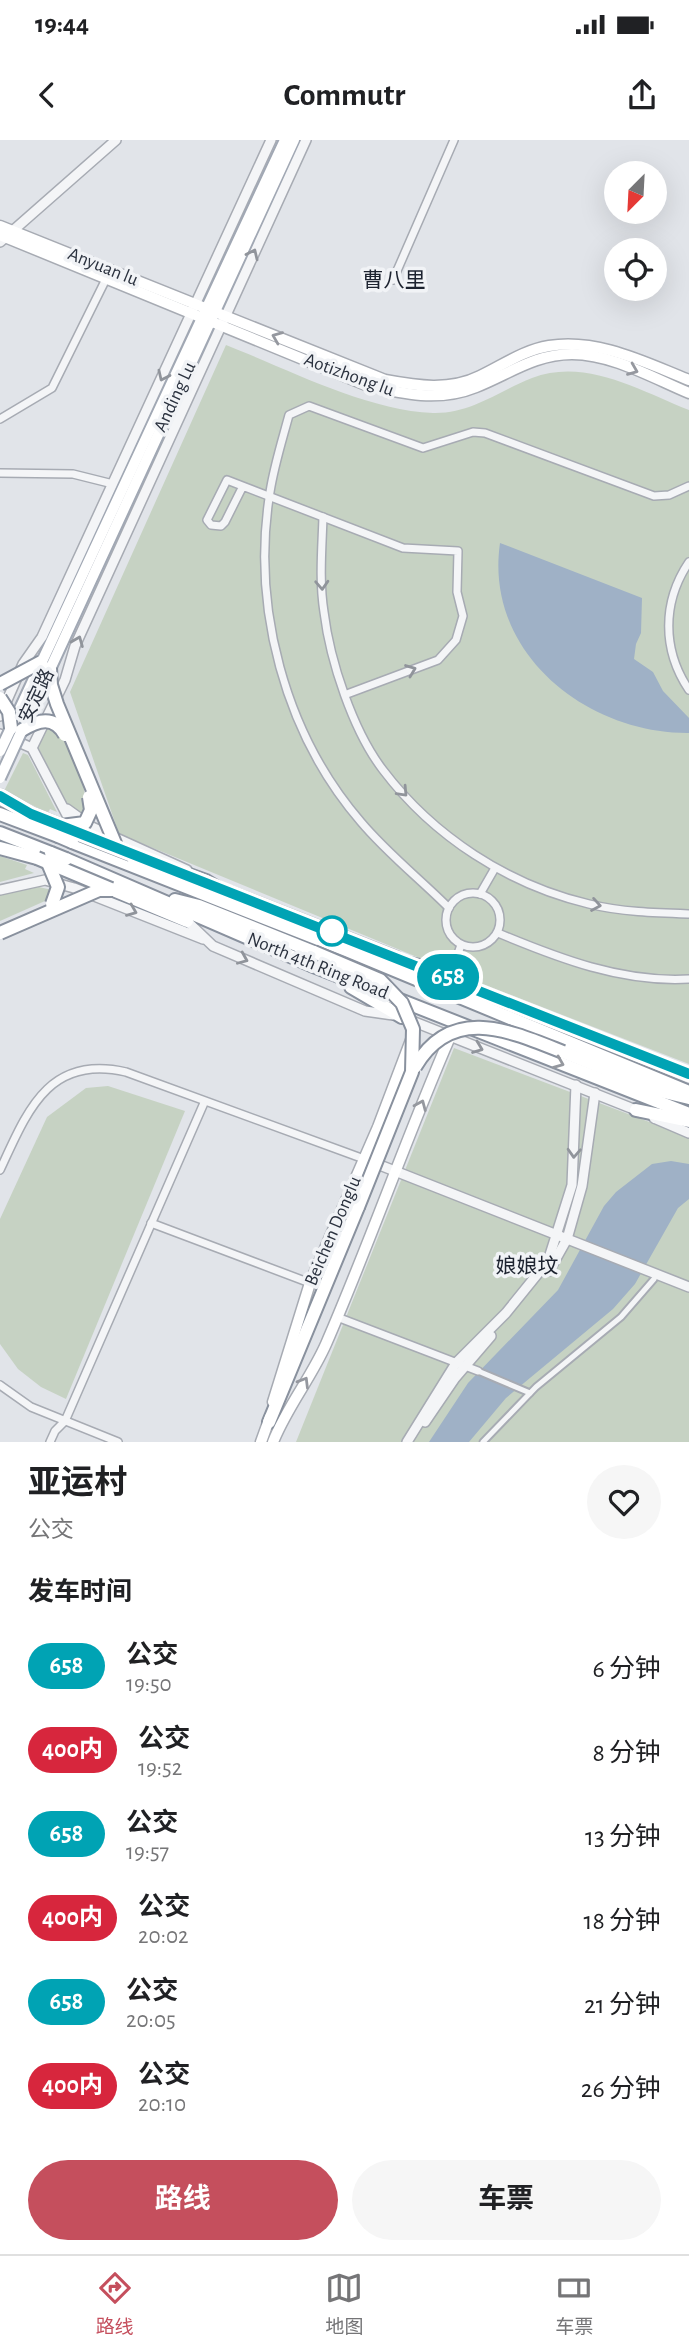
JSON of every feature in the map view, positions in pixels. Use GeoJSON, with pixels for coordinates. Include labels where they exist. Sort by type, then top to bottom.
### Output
{"type":"FeatureCollection","features":[{"type":"Feature","properties":{"kind":"highway"},"geometry":{"type":"LineString","coordinates":[[0,684],[46,665],[57,704],[117,848]]}},
{"type":"Feature","properties":{"kind":"highway"},"geometry":{"type":"LineString","coordinates":[[0,698],[9,712],[11,731],[44,720],[61,727],[72,748],[91,810],[85,823],[56,828],[0,796]]}},
{"type":"Feature","properties":{"kind":"highway"},"geometry":{"type":"LineString","coordinates":[[0,814],[56,828],[206,881],[274,922]]}},
{"type":"Feature","properties":{"kind":"highway","name":"North 4th Ring Road"},"geometry":{"type":"LineString","coordinates":[[56,828],[72,842],[346,950],[689,1091]]}},
{"type":"Feature","properties":{"kind":"highway"},"geometry":{"type":"LineString","coordinates":[[0,833],[113,890],[188,922],[225,928]]}},
{"type":"Feature","properties":{"kind":"highway"},"geometry":{"type":"LineString","coordinates":[[0,848],[46,858]]}},
{"type":"Feature","properties":{"kind":"highway"},"geometry":{"type":"LineString","coordinates":[[0,931],[52,904],[58,887],[46,858]]}},
{"type":"Feature","properties":{"kind":"highway","name":"North 4th Ring Road"},"geometry":{"type":"LineString","coordinates":[[46,858],[66,859],[225,928],[313,958],[689,1114]]}},
{"type":"Feature","properties":{"kind":"highway"},"geometry":{"type":"LineString","coordinates":[[0,931],[99,890],[113,890]]}},
{"type":"Feature","properties":{"kind":"highway"},"geometry":{"type":"LineString","coordinates":[[144,893],[199,906],[313,958],[402,1017]]}},
{"type":"Feature","properties":{"kind":"highway"},"geometry":{"type":"LineString","coordinates":[[346,950],[424,967]]}},
{"type":"Feature","properties":{"kind":"highway"},"geometry":{"type":"LineString","coordinates":[[313,958],[364,972],[392,990],[409,1016],[413,1029],[412,1072]]}},
{"type":"Feature","properties":{"kind":"highway"},"geometry":{"type":"LineString","coordinates":[[269,1422],[351,1205],[412,1072],[431,1045],[442,1037],[464,1029],[485,1027],[509,1031],[660,1091],[689,1098]]}},
{"type":"Feature","properties":{"kind":"highway"},"geometry":{"type":"LineString","coordinates":[[636,1110],[689,1121]]}},
{"type":"Feature","properties":{"kind":"main road","name":"Anding Lu"},"geometry":{"type":"LineString","coordinates":[[208,315],[243,230],[285,140]]}},
{"type":"Feature","properties":{"kind":"main road","name":"Anding Lu"},"geometry":{"type":"LineString","coordinates":[[52,651],[208,315],[294,140]]}},
{"type":"Feature","properties":{"kind":"main road","name":"Anyuan lu"},"geometry":{"type":"LineString","coordinates":[[0,226],[5,237],[106,279],[208,315]]}},
{"type":"Feature","properties":{"kind":"main road","name":"Anyuan lu"},"geometry":{"type":"LineString","coordinates":[[5,237],[208,315]]}},
{"type":"Feature","properties":{"kind":"main road","name":"Aotizhong lu"},"geometry":{"type":"LineString","coordinates":[[208,315],[368,375],[418,387],[460,383],[527,352],[549,346],[575,345],[608,349],[689,380]]}},
{"type":"Feature","properties":{"kind":"main road","name":"Aotizhong lu"},"geometry":{"type":"LineString","coordinates":[[208,315],[366,385],[408,396],[456,393],[475,388],[544,357],[573,354],[603,358],[689,393]]}},
{"type":"Feature","properties":{"kind":"main road","name":"安定路"},"geometry":{"type":"LineString","coordinates":[[0,751],[52,651]]}},
{"type":"Feature","properties":{"kind":"main road","name":"安定路"},"geometry":{"type":"LineString","coordinates":[[0,778],[11,731]]}},
{"type":"Feature","properties":{"kind":"main road","name":"Beichen Donglu"},"geometry":{"type":"LineString","coordinates":[[261,1442],[310,1283],[351,1205],[364,1159],[417,1023]]}},
{"type":"Feature","properties":{"kind":"main road","name":"Beichen Donglu"},"geometry":{"type":"LineString","coordinates":[[273,1442],[283,1416],[325,1346],[407,1136],[450,1037]]}},
{"type":"Feature","properties":{"kind":"main road"},"geometry":{"type":"LineString","coordinates":[[378,1126],[380,1138],[395,1145],[407,1136]]}},
{"type":"Feature","properties":{"kind":"main road"},"geometry":{"type":"LineString","coordinates":[[351,1205],[359,1195],[373,1201],[378,1210]]}},
{"type":"Feature","properties":{"kind":"street"},"geometry":{"type":"LineString","coordinates":[[5,237],[116,140]]}},
{"type":"Feature","properties":{"kind":"street"},"geometry":{"type":"LineString","coordinates":[[32,748],[65,680],[75,646],[208,315],[223,245],[271,140]]}},
{"type":"Feature","properties":{"kind":"street"},"geometry":{"type":"LineString","coordinates":[[0,716],[23,664],[42,636],[113,484],[306,140]]}},
{"type":"Feature","properties":{"kind":"street"},"geometry":{"type":"LineString","coordinates":[[393,280],[454,140]]}},
{"type":"Feature","properties":{"kind":"street"},"geometry":{"type":"LineString","coordinates":[[223,245],[243,230]]}},
{"type":"Feature","properties":{"kind":"street"},"geometry":{"type":"LineString","coordinates":[[0,419],[52,388],[106,279]]}},
{"type":"Feature","properties":{"kind":"street"},"geometry":{"type":"LineString","coordinates":[[449,908],[361,822],[314,756],[283,677],[271,625],[266,567],[269,495],[289,415],[309,406],[423,448],[473,432],[485,433],[654,496],[669,495],[689,486]]}},
{"type":"Feature","properties":{"kind":"street"},"geometry":{"type":"LineString","coordinates":[[0,473],[73,474],[113,484]]}},
{"type":"Feature","properties":{"kind":"street"},"geometry":{"type":"LineString","coordinates":[[243,488],[225,522],[221,526],[211,525],[207,520],[227,480],[403,548],[458,551],[457,592],[463,616],[456,640],[438,660],[347,694]]}},
{"type":"Feature","properties":{"kind":"street"},"geometry":{"type":"LineString","coordinates":[[323,517],[324,611],[332,656],[361,735],[383,770],[454,841],[495,868],[588,904],[645,912],[689,914]]}},
{"type":"Feature","properties":{"kind":"street"},"geometry":{"type":"LineString","coordinates":[[689,562],[672,595],[668,622],[673,658],[689,690]]}},
{"type":"Feature","properties":{"kind":"street"},"geometry":{"type":"LineString","coordinates":[[11,731],[32,748],[67,809],[93,827],[176,863],[206,881],[689,1074]]}},
{"type":"Feature","properties":{"kind":"street"},"geometry":{"type":"LineString","coordinates":[[45,880],[56,864],[68,835],[67,809]]}},
{"type":"Feature","properties":{"kind":"street"},"geometry":{"type":"LineString","coordinates":[[480,894],[495,868]]}},
{"type":"Feature","properties":{"kind":"street"},"geometry":{"type":"LineString","coordinates":[[0,891],[45,880],[74,888],[208,941]]}},
{"type":"Feature","properties":{"kind":"street"},"geometry":{"type":"LineString","coordinates":[[480,894],[488,897],[499,909],[501,917],[498,933],[493,940],[478,948],[461,945],[454,940],[446,925],[449,908],[462,895],[480,894]]}},
{"type":"Feature","properties":{"kind":"street"},"geometry":{"type":"LineString","coordinates":[[188,922],[213,946],[365,1011],[402,1017],[576,1085],[689,1133]]}},
{"type":"Feature","properties":{"kind":"street"},"geometry":{"type":"LineString","coordinates":[[498,933],[566,961],[620,974],[689,979]]}},
{"type":"Feature","properties":{"kind":"street"},"geometry":{"type":"LineString","coordinates":[[450,977],[461,945]]}},
{"type":"Feature","properties":{"kind":"street"},"geometry":{"type":"LineString","coordinates":[[0,1170],[23,1120],[40,1095],[55,1082],[81,1070],[97,1068],[126,1072],[394,1169],[650,1275],[689,1287]]}},
{"type":"Feature","properties":{"kind":"street"},"geometry":{"type":"LineString","coordinates":[[563,1237],[572,1185],[576,1085]]}},
{"type":"Feature","properties":{"kind":"street"},"geometry":{"type":"LineString","coordinates":[[407,1442],[460,1364],[535,1288],[563,1237],[582,1186],[595,1093]]}},
{"type":"Feature","properties":{"kind":"street"},"geometry":{"type":"LineString","coordinates":[[50,1442],[55,1431],[65,1421],[204,1102]]}},
{"type":"Feature","properties":{"kind":"street"},"geometry":{"type":"LineString","coordinates":[[151,1223],[310,1283]]}},
{"type":"Feature","properties":{"kind":"street"},"geometry":{"type":"LineString","coordinates":[[483,1442],[530,1393],[621,1317],[650,1275]]}},
{"type":"Feature","properties":{"kind":"street"},"geometry":{"type":"LineString","coordinates":[[337,1317],[530,1393]]}},
{"type":"Feature","properties":{"kind":"street"},"geometry":{"type":"LineString","coordinates":[[414,1442],[460,1364]]}},
{"type":"Feature","properties":{"kind":"street"},"geometry":{"type":"LineString","coordinates":[[0,1385],[22,1402],[118,1442]]}},
{"type":"Feature","properties":{"kind":"green space"},"geometry":{"type":"Polygon","coordinates":[[[226,345],[354,396],[407,410],[433,413],[460,410],[532,378],[572,371],[612,379],[689,410],[689,1064],[480,983],[119,834],[70,692],[226,345]]]}},
{"type":"Feature","properties":{"kind":"green space"},"geometry":{"type":"Polygon","coordinates":[[[49,725],[64,741],[76,764],[84,790],[85,812],[79,814],[66,804],[38,747],[49,725]]]}},
{"type":"Feature","properties":{"kind":"green space"},"geometry":{"type":"Polygon","coordinates":[[[23,753],[28,755],[57,812],[50,809],[48,813],[4,791],[23,753]]]}},
{"type":"Feature","properties":{"kind":"green space"},"geometry":{"type":"Polygon","coordinates":[[[0,856],[27,865],[25,869],[34,873],[0,882],[0,856]]]}},
{"type":"Feature","properties":{"kind":"green space"},"geometry":{"type":"Polygon","coordinates":[[[39,887],[52,890],[45,901],[0,921],[0,895],[39,887]]]}},
{"type":"Feature","properties":{"kind":"green space"},"geometry":{"type":"Polygon","coordinates":[[[454,1048],[689,1137],[689,1442],[296,1442],[454,1048]]]}},
{"type":"Feature","properties":{"kind":"green space"},"geometry":{"type":"Polygon","coordinates":[[[108,1086],[185,1111],[66,1399],[41,1387],[18,1369],[0,1344],[0,1219],[47,1117],[86,1088],[108,1086]]]}},
{"type":"Feature","properties":{"kind":"water"},"geometry":{"type":"Polygon","coordinates":[[[500,543],[642,598],[641,633],[634,659],[653,672],[663,691],[689,718],[689,733],[651,730],[614,719],[580,702],[550,680],[526,652],[508,619],[499,583],[500,543]]]}},
{"type":"Feature","properties":{"kind":"water"},"geometry":{"type":"Polygon","coordinates":[[[671,1161],[689,1164],[689,1199],[678,1208],[635,1284],[613,1309],[506,1398],[469,1442],[429,1442],[468,1383],[558,1290],[604,1206],[616,1192],[652,1164],[671,1161]]]}},
{"type":"Feature","properties":{"kind":"bus line","name":"658"},"geometry":{"type":"LineString","coordinates":[[0,796],[31,814],[450,977],[689,1074]]}},
{"type":"Feature","properties":{"kind":"district","name":"曹八里"},"geometry":{"type":"Point","coordinates":[394,280]}},
{"type":"Feature","properties":{"kind":"district","name":"娘娘坟"},"geometry":{"type":"Point","coordinates":[527,1266]}}]}
